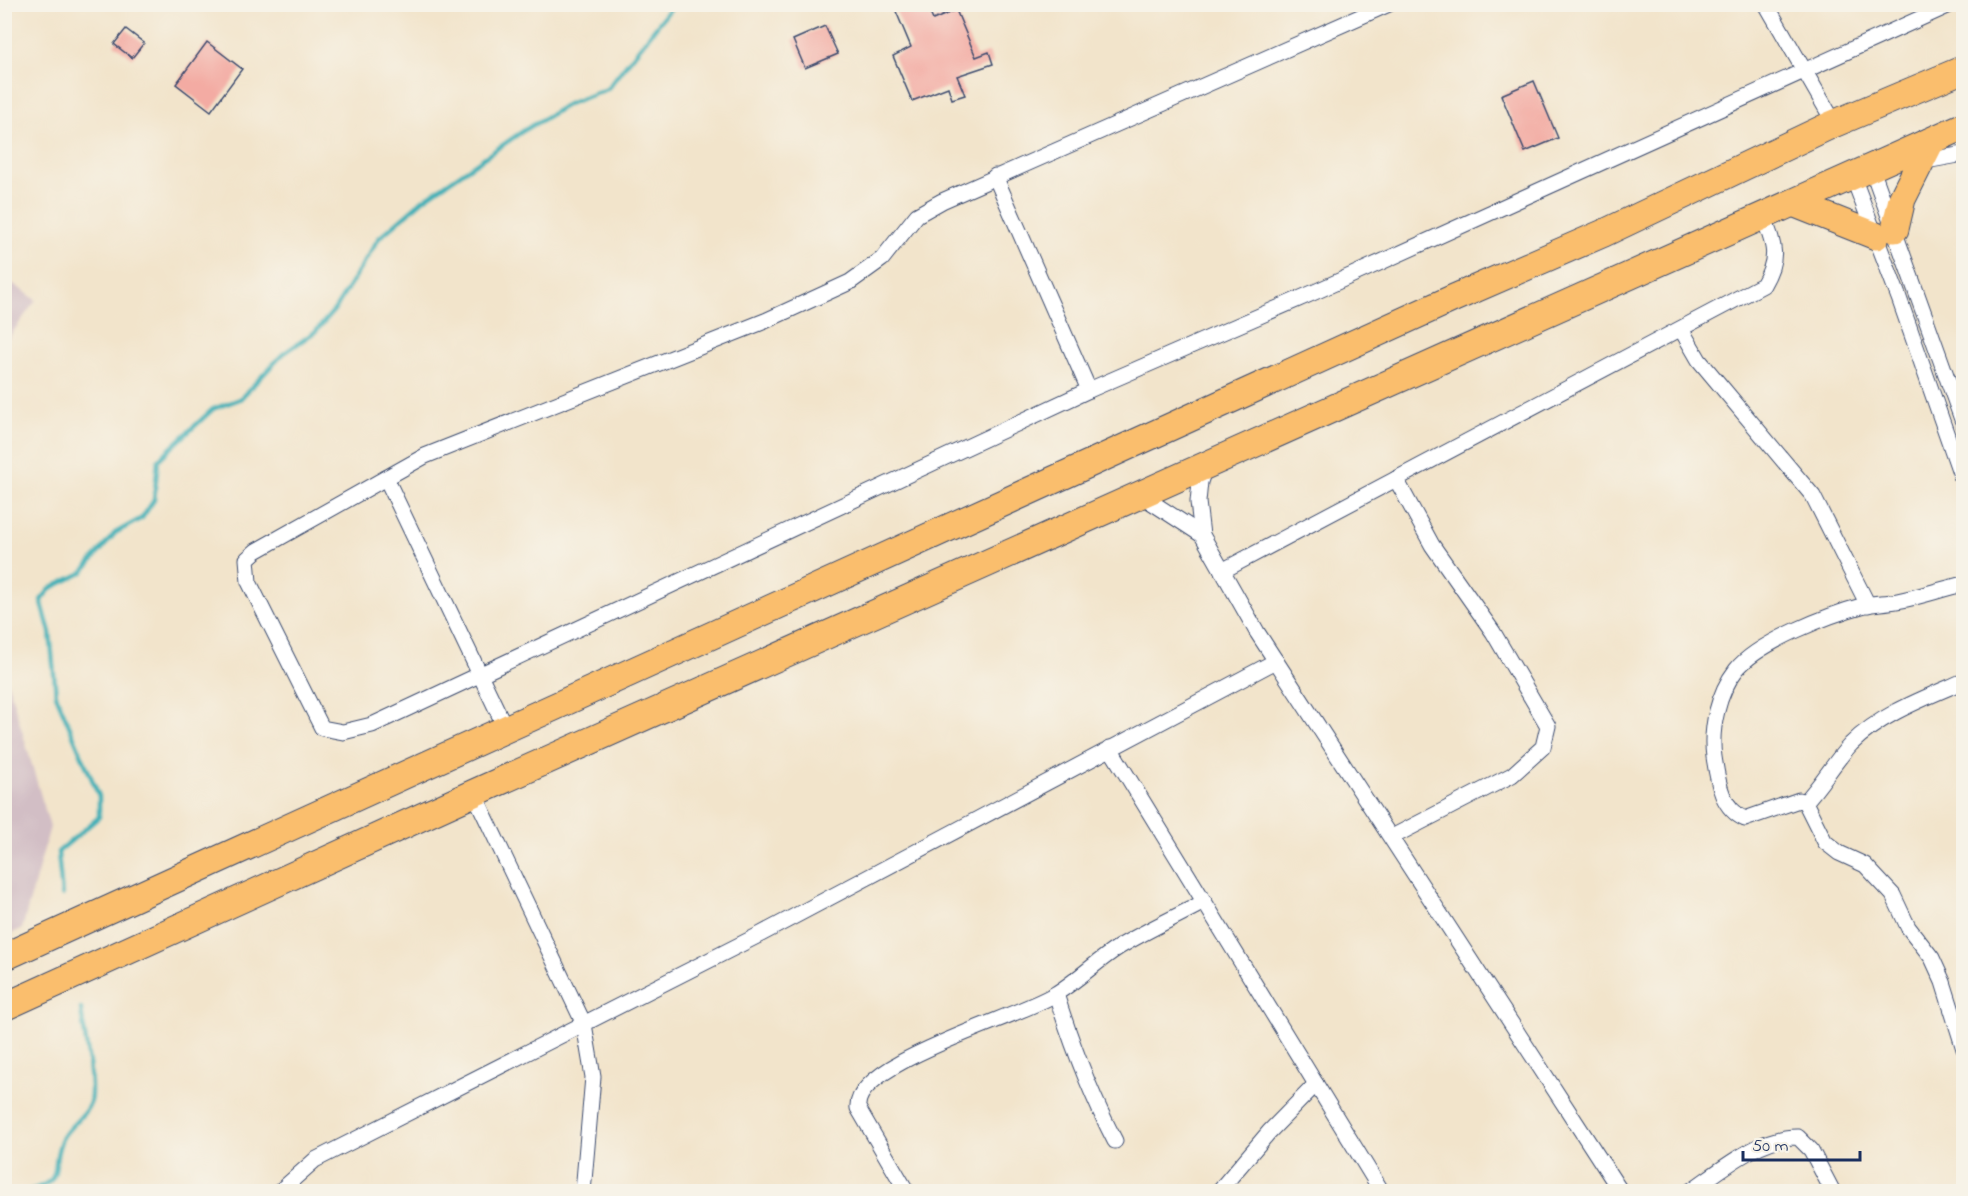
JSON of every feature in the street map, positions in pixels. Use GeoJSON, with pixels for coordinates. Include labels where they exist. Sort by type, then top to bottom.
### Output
{"type":"FeatureCollection","features":[{"type":"Feature","properties":{"kind":"highway"},"geometry":{"type":"LineString","coordinates":[[4,957],[1454,298],[1604,233],[1835,124],[1964,69]]}},
{"type":"Feature","properties":{"kind":"highway"},"geometry":{"type":"LineString","coordinates":[[4,1007],[474,793],[1763,216],[1863,173],[1926,152],[1964,126]]}},
{"type":"Feature","properties":{"kind":"highway"},"geometry":{"type":"LineString","coordinates":[[1793,203],[1886,232],[1926,152]]}},
{"type":"Feature","properties":{"kind":"street"},"geometry":{"type":"LineString","coordinates":[[1389,4],[995,176],[916,215],[882,259],[850,282],[765,321],[425,456],[256,551],[247,559],[249,582],[322,728],[343,732],[372,725],[479,673],[1089,390],[1317,291],[1952,4]]}},
{"type":"Feature","properties":{"kind":"street"},"geometry":{"type":"LineString","coordinates":[[1766,4],[1835,124]]}},
{"type":"Feature","properties":{"kind":"street"},"geometry":{"type":"LineString","coordinates":[[1926,152],[1964,154]]}},
{"type":"Feature","properties":{"kind":"street"},"geometry":{"type":"LineString","coordinates":[[1863,173],[1964,425]]}},
{"type":"Feature","properties":{"kind":"street"},"geometry":{"type":"LineString","coordinates":[[1863,173],[1886,232],[1964,484]]}},
{"type":"Feature","properties":{"kind":"street"},"geometry":{"type":"LineString","coordinates":[[995,176],[1089,390]]}},
{"type":"Feature","properties":{"kind":"street"},"geometry":{"type":"LineString","coordinates":[[1222,571],[1763,285],[1773,267],[1775,246],[1763,216]]}},
{"type":"Feature","properties":{"kind":"street"},"geometry":{"type":"LineString","coordinates":[[1681,329],[1698,360],[1813,496],[1868,605]]}},
{"type":"Feature","properties":{"kind":"street"},"geometry":{"type":"LineString","coordinates":[[1205,467],[1200,482],[1198,502],[1202,535],[1222,571],[1276,661],[1621,1191]]}},
{"type":"Feature","properties":{"kind":"street"},"geometry":{"type":"LineString","coordinates":[[386,478],[506,729]]}},
{"type":"Feature","properties":{"kind":"street"},"geometry":{"type":"LineString","coordinates":[[1392,837],[1512,775],[1543,747],[1548,726],[1493,632],[1432,545],[1396,479]]}},
{"type":"Feature","properties":{"kind":"street"},"geometry":{"type":"LineString","coordinates":[[1142,495],[1202,535]]}},
{"type":"Feature","properties":{"kind":"street"},"geometry":{"type":"LineString","coordinates":[[1964,584],[1898,601],[1841,612],[1778,639],[1737,668],[1719,703],[1714,754],[1721,792],[1728,807],[1745,819],[1799,800],[1805,802],[1825,842],[1839,853],[1865,866],[1893,895],[1908,927],[1932,958],[1964,1049]]}},
{"type":"Feature","properties":{"kind":"street"},"geometry":{"type":"LineString","coordinates":[[279,1191],[315,1160],[761,934],[1276,661]]}},
{"type":"Feature","properties":{"kind":"street"},"geometry":{"type":"LineString","coordinates":[[1805,802],[1851,744],[1871,728],[1896,712],[1964,681]]}},
{"type":"Feature","properties":{"kind":"street"},"geometry":{"type":"LineString","coordinates":[[1110,748],[1382,1191]]}},
{"type":"Feature","properties":{"kind":"street"},"geometry":{"type":"LineString","coordinates":[[474,793],[584,1024],[593,1077],[583,1191]]}},
{"type":"Feature","properties":{"kind":"street"},"geometry":{"type":"LineString","coordinates":[[907,1191],[858,1108],[857,1099],[862,1090],[876,1079],[945,1039],[1056,994],[1120,947],[1204,902]]}},
{"type":"Feature","properties":{"kind":"street"},"geometry":{"type":"LineString","coordinates":[[1056,994],[1074,1050],[1096,1106],[1115,1141]]}},
{"type":"Feature","properties":{"kind":"street"},"geometry":{"type":"LineString","coordinates":[[1218,1191],[1269,1132],[1316,1084]]}},
{"type":"Feature","properties":{"kind":"street"},"geometry":{"type":"LineString","coordinates":[[1689,1191],[1738,1159],[1782,1137],[1798,1137],[1811,1150],[1833,1191]]}},
{"type":"Feature","properties":{"kind":"shaded area"},"geometry":{"type":"Polygon","coordinates":[[[5,278],[36,300],[5,343],[5,278]]]}},
{"type":"Feature","properties":{"kind":"shaded area"},"geometry":{"type":"Polygon","coordinates":[[[4,669],[50,827],[22,929],[5,936],[4,669]]]}},
{"type":"Feature","properties":{"kind":"building"},"geometry":{"type":"Polygon","coordinates":[[[906,4],[926,4],[933,20],[956,10],[976,57],[989,52],[993,64],[957,76],[965,95],[952,99],[948,87],[912,101],[893,56],[911,47],[895,9],[906,4]]]}},
{"type":"Feature","properties":{"kind":"building"},"geometry":{"type":"Polygon","coordinates":[[[825,26],[838,54],[805,68],[793,40],[825,26]]]}},
{"type":"Feature","properties":{"kind":"building"},"geometry":{"type":"Polygon","coordinates":[[[126,29],[144,43],[132,58],[114,44],[126,29]]]}},
{"type":"Feature","properties":{"kind":"building"},"geometry":{"type":"Polygon","coordinates":[[[207,42],[242,69],[211,111],[176,84],[207,42]]]}},
{"type":"Feature","properties":{"kind":"building"},"geometry":{"type":"Polygon","coordinates":[[[1534,81],[1558,138],[1525,152],[1501,95],[1534,81]]]}},
{"type":"Feature","properties":{"kind":"waterway"},"geometry":{"type":"LineString","coordinates":[[62,895],[58,852],[99,817],[99,796],[56,695],[50,632],[41,600],[51,588],[82,573],[115,533],[142,518],[154,500],[158,460],[213,409],[240,399],[283,354],[316,331],[335,309],[379,238],[424,199],[523,131],[568,104],[607,89],[674,4]]}},
{"type":"Feature","properties":{"kind":"waterway"},"geometry":{"type":"LineString","coordinates":[[26,1192],[52,1179],[61,1141],[89,1105],[90,1073],[81,1009]]}}]}
